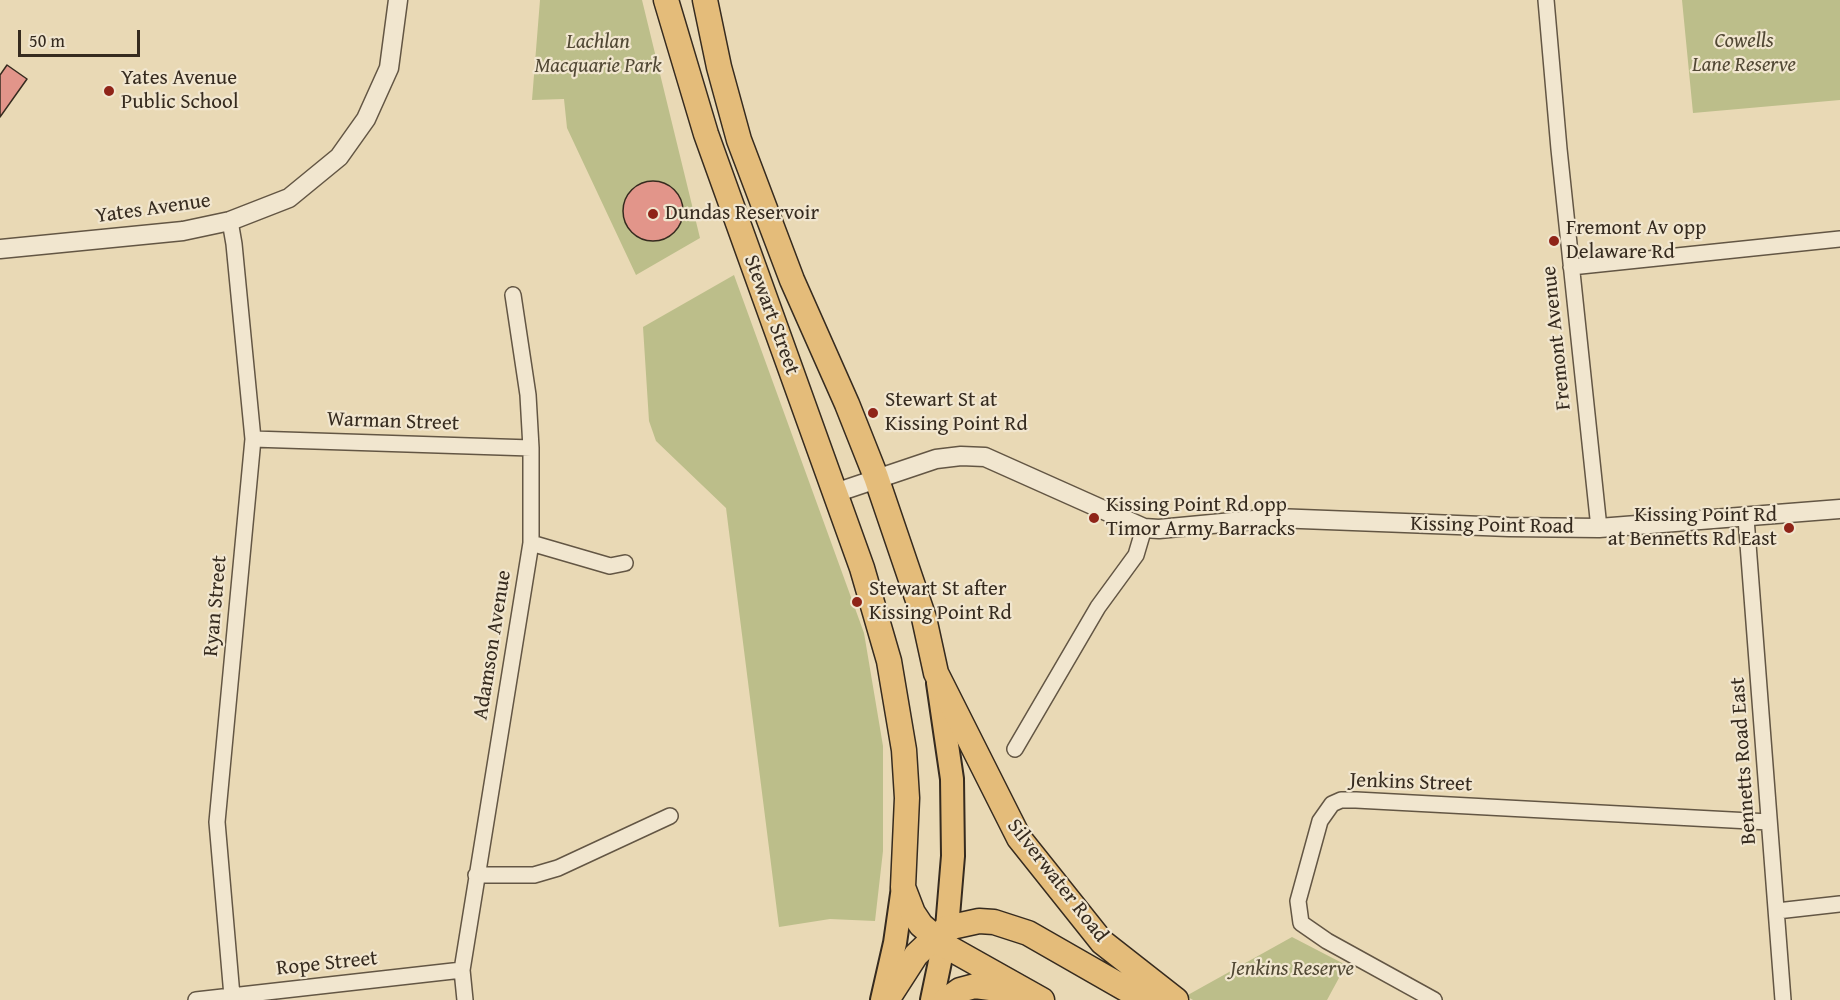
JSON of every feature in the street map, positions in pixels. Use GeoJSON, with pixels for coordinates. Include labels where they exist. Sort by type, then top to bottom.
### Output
{"type":"FeatureCollection","features":[{"type":"Feature","properties":{"kind":"highway","name":"Stewart Street"},"geometry":{"type":"LineString","coordinates":[[666,0],[705,134],[835,492]]}},
{"type":"Feature","properties":{"kind":"highway","name":"Stewart Street"},"geometry":{"type":"LineString","coordinates":[[705,0],[719,67],[739,140],[792,280],[847,404],[876,477]]}},
{"type":"Feature","properties":{"kind":"highway"},"geometry":{"type":"LineString","coordinates":[[876,477],[924,618],[936,673]]}},
{"type":"Feature","properties":{"kind":"highway"},"geometry":{"type":"LineString","coordinates":[[835,492],[862,568],[889,661],[904,750],[907,798],[903,887],[913,913],[942,937],[1038,998]]}},
{"type":"Feature","properties":{"kind":"highway","name":"Silverwater Road"},"geometry":{"type":"LineString","coordinates":[[936,673],[1018,838],[1102,942],[1176,1000]]}},
{"type":"Feature","properties":{"kind":"highway","name":"Silverwater Road"},"geometry":{"type":"LineString","coordinates":[[942,937],[979,921],[1010,926],[1028,933],[1145,1000]]}},
{"type":"Feature","properties":{"kind":"highway"},"geometry":{"type":"LineString","coordinates":[[887,1000],[916,955],[942,937]]}},
{"type":"Feature","properties":{"kind":"highway"},"geometry":{"type":"LineString","coordinates":[[946,1000],[960,990],[975,986],[993,986],[1038,998]]}},
{"type":"Feature","properties":{"kind":"main road"},"geometry":{"type":"LineString","coordinates":[[932,1000],[952,856],[952,790],[949,750],[936,673]]}},
{"type":"Feature","properties":{"kind":"main road"},"geometry":{"type":"LineString","coordinates":[[882,1000],[895,943],[903,887]]}},
{"type":"Feature","properties":{"kind":"street","name":"Yates Avenue"},"geometry":{"type":"LineString","coordinates":[[0,249],[162,235],[230,220],[288,198],[339,157],[354,140],[389,68],[398,0]]}},
{"type":"Feature","properties":{"kind":"street","name":"Fremont Avenue"},"geometry":{"type":"LineString","coordinates":[[1546,0],[1599,528]]}},
{"type":"Feature","properties":{"kind":"street","name":"Ryan Street"},"geometry":{"type":"LineString","coordinates":[[230,220],[253,439],[217,822],[232,996]]}},
{"type":"Feature","properties":{"kind":"street"},"geometry":{"type":"LineString","coordinates":[[1571,267],[1840,240]]}},
{"type":"Feature","properties":{"kind":"street","name":"Adamson Avenue"},"geometry":{"type":"LineString","coordinates":[[465,1000],[462,970],[531,543],[531,448],[528,394],[513,295]]}},
{"type":"Feature","properties":{"kind":"street","name":"Warman Street"},"geometry":{"type":"LineString","coordinates":[[253,439],[531,448]]}},
{"type":"Feature","properties":{"kind":"street","name":"Kissing Point Road"},"geometry":{"type":"LineString","coordinates":[[835,492],[936,459],[985,457],[1144,528],[1178,529],[1275,518],[1497,527],[1599,528],[1840,509]]}},
{"type":"Feature","properties":{"kind":"street","name":"Bennetts Road East"},"geometry":{"type":"LineString","coordinates":[[1746,518],[1783,1000]]}},
{"type":"Feature","properties":{"kind":"street"},"geometry":{"type":"LineString","coordinates":[[1015,749],[1098,607],[1136,555],[1144,528]]}},
{"type":"Feature","properties":{"kind":"street"},"geometry":{"type":"LineString","coordinates":[[531,543],[610,566],[625,563]]}},
{"type":"Feature","properties":{"kind":"street","name":"Jenkins Street"},"geometry":{"type":"LineString","coordinates":[[1434,1000],[1327,941],[1301,923],[1298,901],[1320,821],[1332,804],[1341,800],[1356,800],[1769,822]]}},
{"type":"Feature","properties":{"kind":"street"},"geometry":{"type":"LineString","coordinates":[[476,875],[534,875],[558,868],[670,816]]}},
{"type":"Feature","properties":{"kind":"street"},"geometry":{"type":"LineString","coordinates":[[1777,911],[1840,904]]}},
{"type":"Feature","properties":{"kind":"street","name":"Rope Street"},"geometry":{"type":"LineString","coordinates":[[196,1000],[462,970]]}},
{"type":"Feature","properties":{"kind":"green space","name":"Lachlan Macquarie Park"},"geometry":{"type":"Polygon","coordinates":[[[540,0],[642,0],[700,238],[636,275],[567,128],[564,99],[532,100],[540,0]]]}},
{"type":"Feature","properties":{"kind":"green space","name":"Cowells Lane Reserve"},"geometry":{"type":"Polygon","coordinates":[[[1682,0],[1840,0],[1840,100],[1693,113],[1682,0]]]}},
{"type":"Feature","properties":{"kind":"green space"},"geometry":{"type":"Polygon","coordinates":[[[734,275],[864,633],[883,746],[883,851],[875,921],[830,919],[779,927],[726,508],[656,441],[649,421],[643,327],[734,275]]]}},
{"type":"Feature","properties":{"kind":"green space","name":"Jenkins Reserve"},"geometry":{"type":"Polygon","coordinates":[[[1292,937],[1346,965],[1327,1000],[1193,1000],[1186,996],[1292,937]]]}},
{"type":"Feature","properties":{"kind":"building"},"geometry":{"type":"Polygon","coordinates":[[[7,65],[27,79],[0,117],[0,75],[7,65]]]}},
{"type":"Feature","properties":{"kind":"building","name":"Dundas Reservoir"},"geometry":{"type":"Polygon","coordinates":[[[653,181],[674,190],[683,211],[674,232],[653,241],[632,232],[623,211],[632,190],[653,181]]]}},
{"type":"Feature","properties":{"kind":"place","name":"Yates Avenue Public School"},"geometry":{"type":"Point","coordinates":[109,91]}},
{"type":"Feature","properties":{"kind":"place","name":"Dundas Reservoir"},"geometry":{"type":"Point","coordinates":[653,214]}},
{"type":"Feature","properties":{"kind":"place","name":"Fremont Av opp Delaware Rd"},"geometry":{"type":"Point","coordinates":[1554,241]}},
{"type":"Feature","properties":{"kind":"place","name":"Stewart St at Kissing Point Rd"},"geometry":{"type":"Point","coordinates":[873,413]}},
{"type":"Feature","properties":{"kind":"place","name":"Kissing Point Rd opp Timor Army Barracks"},"geometry":{"type":"Point","coordinates":[1094,518]}},
{"type":"Feature","properties":{"kind":"place","name":"Kissing Point Rd at Bennetts Rd East"},"geometry":{"type":"Point","coordinates":[1789,528]}},
{"type":"Feature","properties":{"kind":"place","name":"Stewart St after Kissing Point Rd"},"geometry":{"type":"Point","coordinates":[857,602]}}]}
